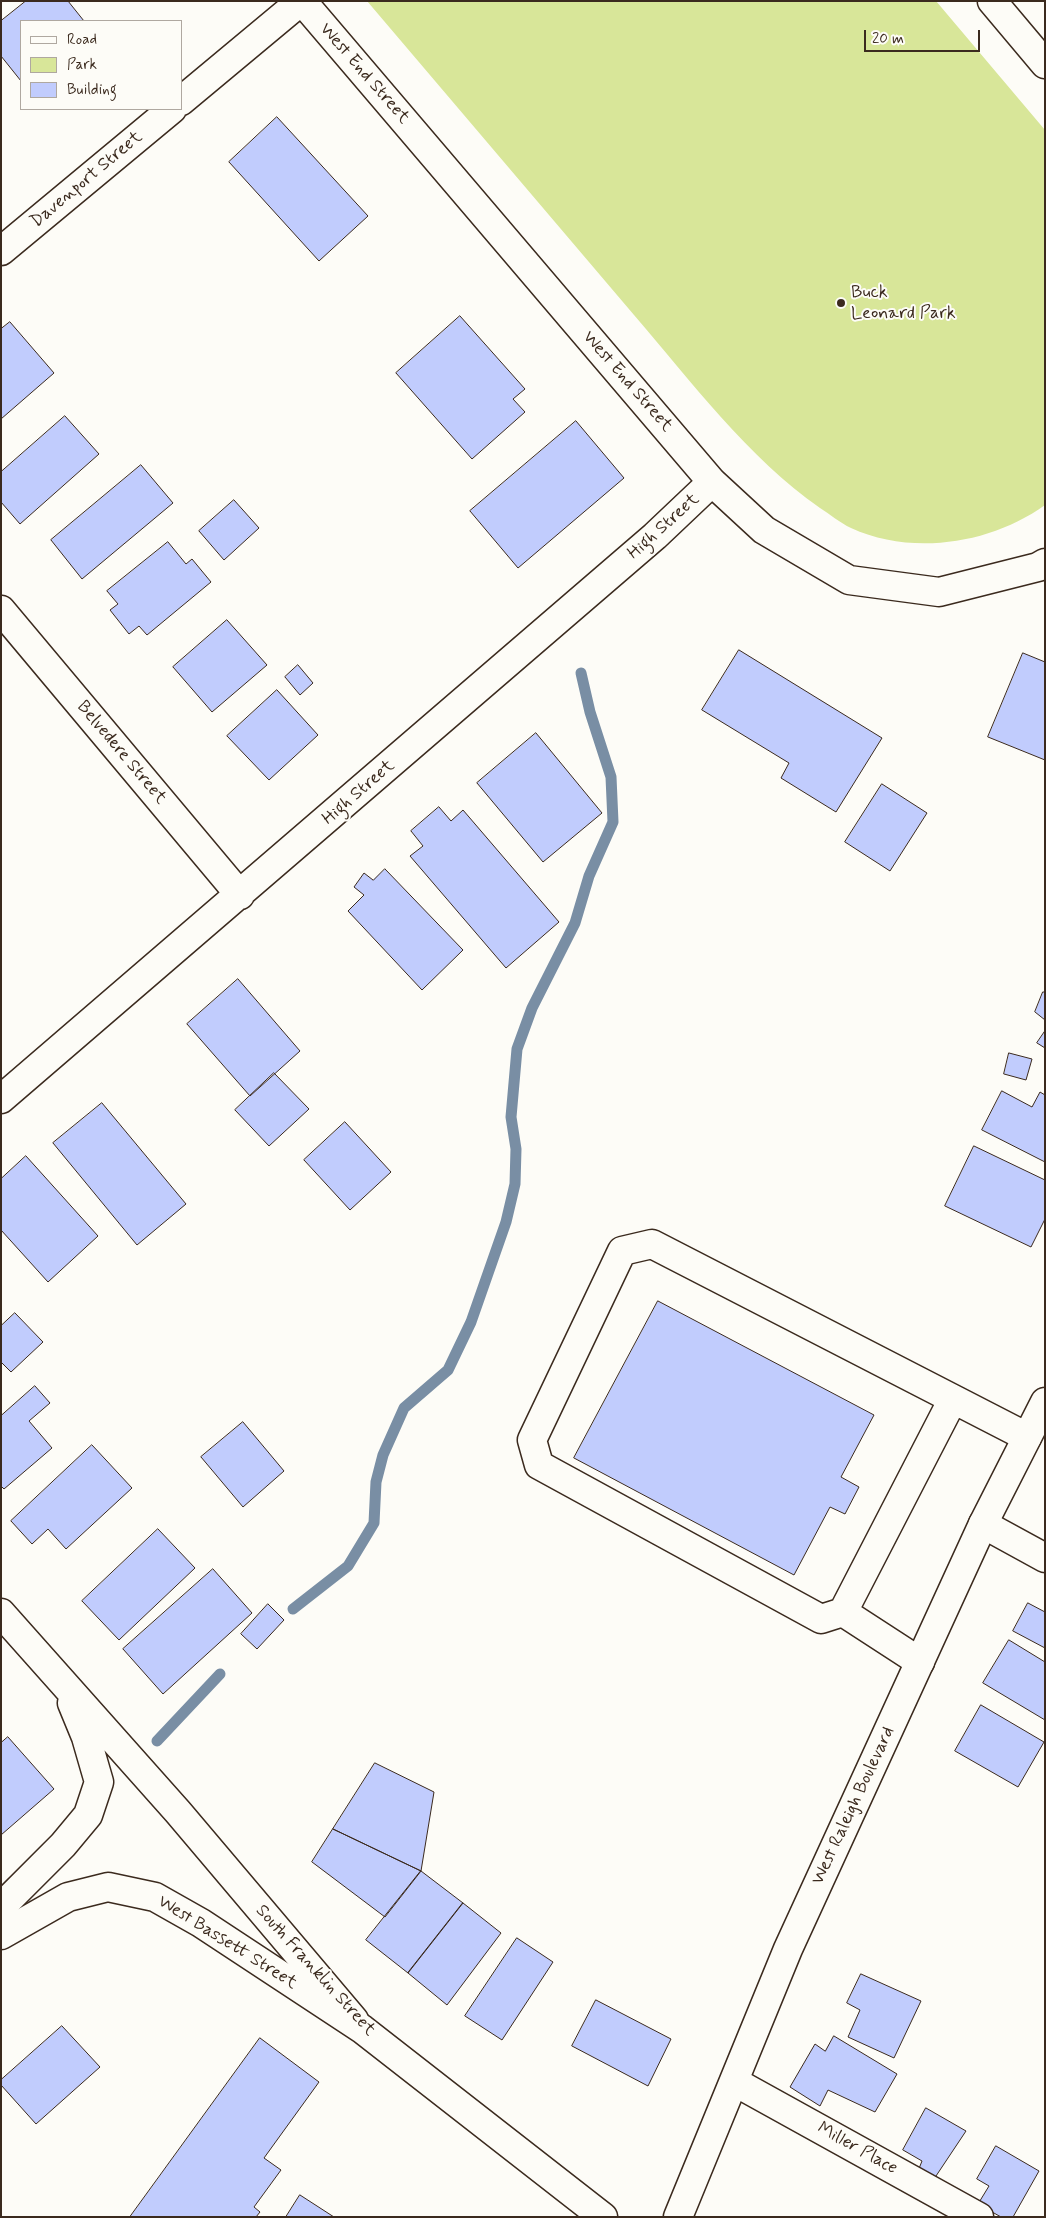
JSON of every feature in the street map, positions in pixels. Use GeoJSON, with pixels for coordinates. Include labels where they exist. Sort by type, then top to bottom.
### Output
{"type":"FeatureCollection","features":[{"type":"Feature","properties":{"kind":"street"},"geometry":{"type":"LineString","coordinates":[[182,100],[301,1]]}},
{"type":"Feature","properties":{"kind":"street","name":"West End Street"},"geometry":{"type":"LineString","coordinates":[[301,1],[712,482],[764,530],[849,580],[939,592],[1038,567],[1045,563]]}},
{"type":"Feature","properties":{"kind":"street"},"geometry":{"type":"LineString","coordinates":[[992,1],[1045,64]]}},
{"type":"Feature","properties":{"kind":"street","name":"Davenport Street"},"geometry":{"type":"LineString","coordinates":[[1,251],[171,110]]}},
{"type":"Feature","properties":{"kind":"street","name":"High Street"},"geometry":{"type":"LineString","coordinates":[[1,1099],[240,896],[655,536],[712,482]]}},
{"type":"Feature","properties":{"kind":"street","name":"Belvedere Street"},"geometry":{"type":"LineString","coordinates":[[1,610],[240,896]]}},
{"type":"Feature","properties":{"kind":"street"},"geometry":{"type":"LineString","coordinates":[[953,1399],[843,1612],[822,1619],[539,1466],[532,1440],[622,1251],[652,1244],[1027,1437]]}},
{"type":"Feature","properties":{"kind":"street","name":"West Raleigh Boulevard"},"geometry":{"type":"LineString","coordinates":[[678,2217],[788,1949],[983,1524],[1045,1402]]}},
{"type":"Feature","properties":{"kind":"street"},"geometry":{"type":"LineString","coordinates":[[983,1524],[1045,1558]]}},
{"type":"Feature","properties":{"kind":"street"},"geometry":{"type":"LineString","coordinates":[[843,1612],[920,1662]]}},
{"type":"Feature","properties":{"kind":"street","name":"South Franklin Street"},"geometry":{"type":"LineString","coordinates":[[1,1613],[178,1812],[362,2029],[603,2217]]}},
{"type":"Feature","properties":{"kind":"street","name":"South Franklin Street"},"geometry":{"type":"LineString","coordinates":[[1,1908],[63,1845],[88,1815],[99,1782],[86,1737],[64,1685]]}},
{"type":"Feature","properties":{"kind":"street","name":"West Bassett Street"},"geometry":{"type":"LineString","coordinates":[[1,1935],[68,1897],[108,1887],[155,1897],[201,1923],[362,2029]]}},
{"type":"Feature","properties":{"kind":"street","name":"Miller Place"},"geometry":{"type":"LineString","coordinates":[[734,2082],[979,2217]]}},
{"type":"Feature","properties":{"kind":"green space","name":"Buck Leonard Park"},"geometry":{"type":"Polygon","coordinates":[[[367,1],[936,1],[1045,130],[1045,505],[1024,518],[976,537],[951,542],[925,543],[899,542],[875,537],[847,526],[820,508],[769,466],[721,418],[367,1]]]}},
{"type":"Feature","properties":{"kind":"building"},"geometry":{"type":"Polygon","coordinates":[[[26,1],[68,1],[83,20],[20,20],[20,80],[1,56],[1,21],[26,1]]]}},
{"type":"Feature","properties":{"kind":"building"},"geometry":{"type":"Polygon","coordinates":[[[277,117],[368,216],[319,261],[229,162],[277,117]]]}},
{"type":"Feature","properties":{"kind":"building"},"geometry":{"type":"Polygon","coordinates":[[[460,316],[525,389],[513,399],[525,412],[472,459],[396,373],[460,316]]]}},
{"type":"Feature","properties":{"kind":"building"},"geometry":{"type":"Polygon","coordinates":[[[10,322],[54,373],[1,419],[1,329],[10,322]]]}},
{"type":"Feature","properties":{"kind":"building"},"geometry":{"type":"Polygon","coordinates":[[[65,416],[99,454],[20,524],[1,502],[1,472],[65,416]]]}},
{"type":"Feature","properties":{"kind":"building"},"geometry":{"type":"Polygon","coordinates":[[[576,421],[624,478],[518,568],[470,511],[576,421]]]}},
{"type":"Feature","properties":{"kind":"building"},"geometry":{"type":"Polygon","coordinates":[[[141,465],[173,503],[82,579],[51,540],[141,465]]]}},
{"type":"Feature","properties":{"kind":"building"},"geometry":{"type":"Polygon","coordinates":[[[234,500],[259,528],[224,560],[199,531],[234,500]]]}},
{"type":"Feature","properties":{"kind":"building"},"geometry":{"type":"Polygon","coordinates":[[[168,542],[186,564],[192,559],[211,582],[147,635],[139,626],[129,634],[110,610],[118,604],[107,591],[168,542]]]}},
{"type":"Feature","properties":{"kind":"building"},"geometry":{"type":"Polygon","coordinates":[[[227,620],[267,665],[212,712],[173,667],[227,620]]]}},
{"type":"Feature","properties":{"kind":"building"},"geometry":{"type":"Polygon","coordinates":[[[739,650],[882,738],[836,812],[781,778],[789,763],[702,710],[739,650]]]}},
{"type":"Feature","properties":{"kind":"building"},"geometry":{"type":"Polygon","coordinates":[[[1023,653],[1045,662],[1045,760],[988,737],[1023,653]]]}},
{"type":"Feature","properties":{"kind":"building"},"geometry":{"type":"Polygon","coordinates":[[[298,665],[313,683],[300,695],[285,677],[298,665]]]}},
{"type":"Feature","properties":{"kind":"building"},"geometry":{"type":"Polygon","coordinates":[[[277,690],[318,735],[269,780],[227,736],[277,690]]]}},
{"type":"Feature","properties":{"kind":"building"},"geometry":{"type":"Polygon","coordinates":[[[536,733],[602,813],[543,862],[477,783],[536,733]]]}},
{"type":"Feature","properties":{"kind":"building"},"geometry":{"type":"Polygon","coordinates":[[[882,784],[927,813],[890,871],[845,842],[882,784]]]}},
{"type":"Feature","properties":{"kind":"building"},"geometry":{"type":"Polygon","coordinates":[[[439,807],[451,821],[463,810],[559,922],[506,968],[410,856],[423,846],[411,831],[439,807]]]}},
{"type":"Feature","properties":{"kind":"building"},"geometry":{"type":"Polygon","coordinates":[[[385,869],[463,950],[422,990],[348,911],[364,895],[354,887],[364,873],[373,880],[385,869]]]}},
{"type":"Feature","properties":{"kind":"building"},"geometry":{"type":"Polygon","coordinates":[[[238,979],[300,1051],[250,1096],[187,1024],[238,979]]]}},
{"type":"Feature","properties":{"kind":"building"},"geometry":{"type":"Polygon","coordinates":[[[1043,992],[1045,992],[1045,1020],[1035,1012],[1043,992]]]}},
{"type":"Feature","properties":{"kind":"building"},"geometry":{"type":"Polygon","coordinates":[[[1045,1031],[1045,1048],[1037,1043],[1045,1031]]]}},
{"type":"Feature","properties":{"kind":"building"},"geometry":{"type":"Polygon","coordinates":[[[1009,1053],[1032,1059],[1026,1080],[1004,1074],[1009,1053]]]}},
{"type":"Feature","properties":{"kind":"building"},"geometry":{"type":"Polygon","coordinates":[[[274,1073],[309,1109],[269,1146],[235,1110],[274,1073]]]}},
{"type":"Feature","properties":{"kind":"building"},"geometry":{"type":"Polygon","coordinates":[[[1002,1091],[1032,1107],[1040,1092],[1045,1095],[1045,1162],[982,1130],[1002,1091]]]}},
{"type":"Feature","properties":{"kind":"building"},"geometry":{"type":"Polygon","coordinates":[[[102,1103],[186,1204],[137,1245],[53,1143],[102,1103]]]}},
{"type":"Feature","properties":{"kind":"building"},"geometry":{"type":"Polygon","coordinates":[[[345,1122],[391,1172],[350,1210],[304,1160],[345,1122]]]}},
{"type":"Feature","properties":{"kind":"building"},"geometry":{"type":"Polygon","coordinates":[[[974,1146],[1045,1180],[1045,1219],[1031,1247],[945,1206],[974,1146]]]}},
{"type":"Feature","properties":{"kind":"building"},"geometry":{"type":"Polygon","coordinates":[[[26,1156],[98,1236],[48,1282],[1,1230],[1,1179],[26,1156]]]}},
{"type":"Feature","properties":{"kind":"building"},"geometry":{"type":"Polygon","coordinates":[[[658,1301],[874,1415],[841,1477],[859,1487],[845,1514],[830,1507],[794,1575],[574,1458],[658,1301]]]}},
{"type":"Feature","properties":{"kind":"building"},"geometry":{"type":"Polygon","coordinates":[[[15,1313],[43,1342],[11,1372],[1,1362],[1,1326],[15,1313]]]}},
{"type":"Feature","properties":{"kind":"building"},"geometry":{"type":"Polygon","coordinates":[[[35,1386],[50,1403],[29,1421],[52,1448],[4,1489],[1,1486],[1,1416],[35,1386]]]}},
{"type":"Feature","properties":{"kind":"building"},"geometry":{"type":"Polygon","coordinates":[[[243,1422],[284,1471],[243,1507],[201,1457],[243,1422]]]}},
{"type":"Feature","properties":{"kind":"building"},"geometry":{"type":"Polygon","coordinates":[[[92,1445],[132,1488],[66,1549],[48,1529],[32,1544],[11,1521],[92,1445]]]}},
{"type":"Feature","properties":{"kind":"building"},"geometry":{"type":"Polygon","coordinates":[[[158,1529],[195,1568],[119,1640],[82,1601],[158,1529]]]}},
{"type":"Feature","properties":{"kind":"building"},"geometry":{"type":"Polygon","coordinates":[[[213,1569],[252,1613],[163,1694],[123,1649],[213,1569]]]}},
{"type":"Feature","properties":{"kind":"building"},"geometry":{"type":"Polygon","coordinates":[[[1028,1603],[1045,1612],[1045,1648],[1013,1631],[1028,1603]]]}},
{"type":"Feature","properties":{"kind":"building"},"geometry":{"type":"Polygon","coordinates":[[[268,1604],[284,1620],[257,1649],[241,1634],[268,1604]]]}},
{"type":"Feature","properties":{"kind":"building"},"geometry":{"type":"Polygon","coordinates":[[[1009,1640],[1045,1662],[1045,1720],[983,1683],[1009,1640]]]}},
{"type":"Feature","properties":{"kind":"building"},"geometry":{"type":"Polygon","coordinates":[[[981,1705],[1044,1742],[1018,1787],[955,1751],[981,1705]]]}},
{"type":"Feature","properties":{"kind":"building"},"geometry":{"type":"Polygon","coordinates":[[[8,1737],[54,1789],[1,1835],[1,1743],[8,1737]]]}},
{"type":"Feature","properties":{"kind":"building"},"geometry":{"type":"Polygon","coordinates":[[[375,1763],[434,1792],[421,1871],[333,1829],[375,1763]]]}},
{"type":"Feature","properties":{"kind":"building"},"geometry":{"type":"Polygon","coordinates":[[[333,1829],[421,1871],[385,1917],[312,1862],[333,1829]]]}},
{"type":"Feature","properties":{"kind":"building"},"geometry":{"type":"Polygon","coordinates":[[[421,1871],[463,1903],[408,1973],[366,1940],[421,1871]]]}},
{"type":"Feature","properties":{"kind":"building"},"geometry":{"type":"Polygon","coordinates":[[[463,1903],[501,1933],[447,2005],[408,1973],[463,1903]]]}},
{"type":"Feature","properties":{"kind":"building"},"geometry":{"type":"Polygon","coordinates":[[[517,1938],[553,1962],[502,2040],[465,2016],[517,1938]]]}},
{"type":"Feature","properties":{"kind":"building"},"geometry":{"type":"Polygon","coordinates":[[[861,1974],[921,2001],[894,2058],[848,2037],[860,2010],[847,2003],[861,1974]]]}},
{"type":"Feature","properties":{"kind":"building"},"geometry":{"type":"Polygon","coordinates":[[[596,2000],[671,2039],[648,2086],[572,2046],[596,2000]]]}},
{"type":"Feature","properties":{"kind":"building"},"geometry":{"type":"Polygon","coordinates":[[[62,2026],[100,2067],[36,2124],[1,2085],[1,2080],[62,2026]]]}},
{"type":"Feature","properties":{"kind":"building"},"geometry":{"type":"Polygon","coordinates":[[[834,2036],[897,2074],[875,2112],[828,2090],[820,2106],[790,2087],[815,2044],[825,2051],[834,2036]]]}},
{"type":"Feature","properties":{"kind":"building"},"geometry":{"type":"Polygon","coordinates":[[[260,2038],[319,2082],[264,2158],[281,2170],[254,2207],[260,2212],[256,2217],[130,2217],[260,2038]]]}},
{"type":"Feature","properties":{"kind":"building"},"geometry":{"type":"Polygon","coordinates":[[[926,2108],[966,2131],[934,2179],[918,2171],[922,2161],[903,2150],[926,2108]]]}},
{"type":"Feature","properties":{"kind":"building"},"geometry":{"type":"Polygon","coordinates":[[[996,2146],[1039,2171],[1013,2217],[1001,2217],[978,2204],[989,2186],[977,2179],[996,2146]]]}},
{"type":"Feature","properties":{"kind":"building"},"geometry":{"type":"Polygon","coordinates":[[[300,2195],[334,2217],[286,2217],[300,2195]]]}},
{"type":"Feature","properties":{"kind":"waterway"},"geometry":{"type":"LineString","coordinates":[[293,1609],[348,1566],[374,1523],[376,1482],[383,1455],[404,1408],[448,1370],[471,1322],[506,1222],[515,1184],[516,1149],[511,1117],[517,1049],[532,1008],[575,923],[589,876],[613,822],[611,777],[590,712],[581,673]]}},
{"type":"Feature","properties":{"kind":"waterway"},"geometry":{"type":"LineString","coordinates":[[157,1741],[220,1674]]}},
{"type":"Feature","properties":{"kind":"place","name":"Buck Leonard Park"},"geometry":{"type":"Point","coordinates":[841,303]}}]}
